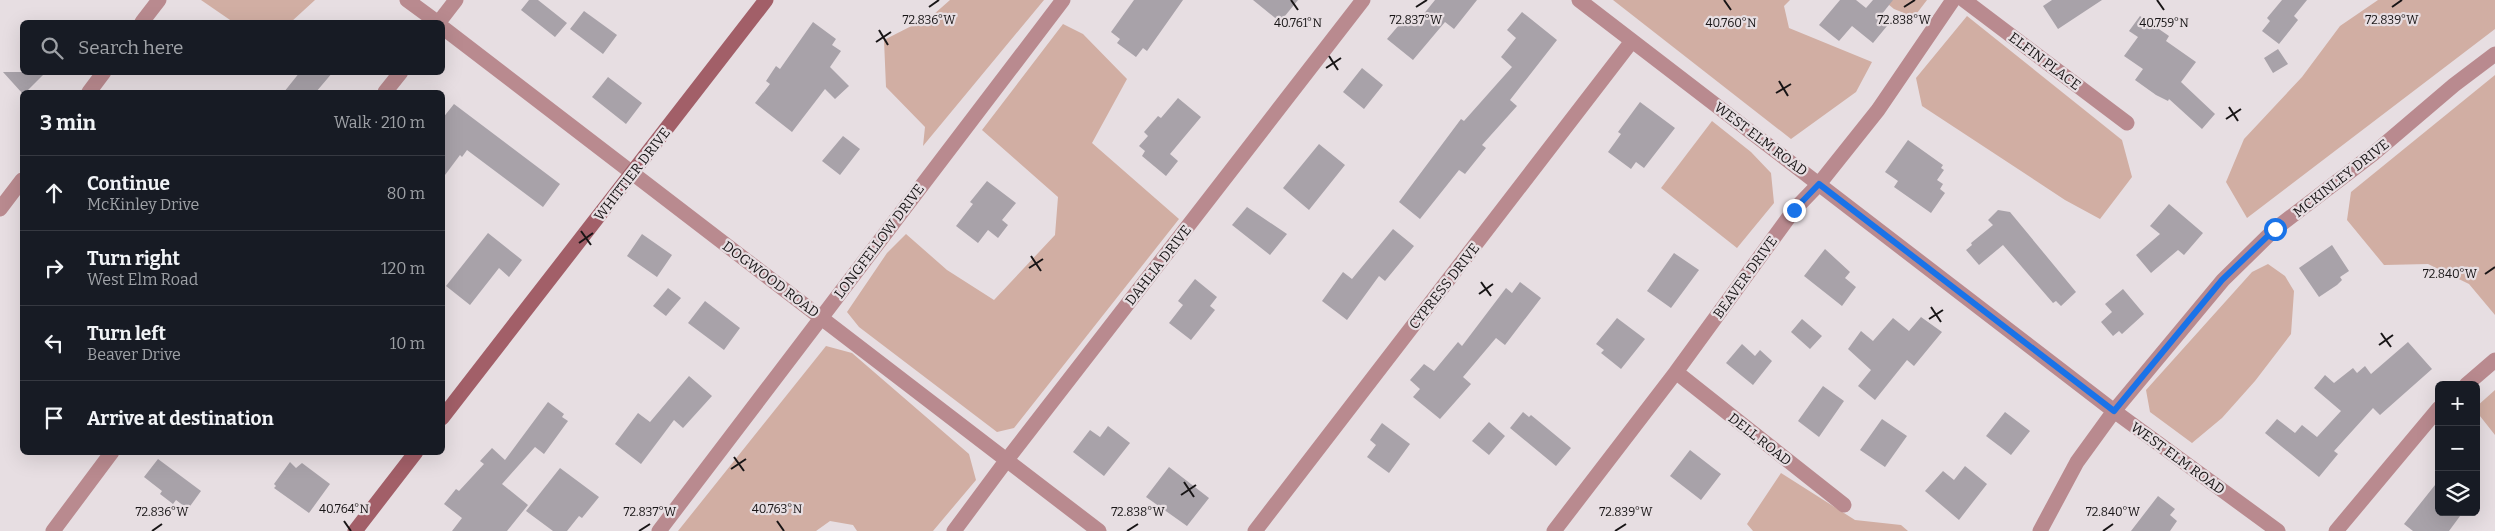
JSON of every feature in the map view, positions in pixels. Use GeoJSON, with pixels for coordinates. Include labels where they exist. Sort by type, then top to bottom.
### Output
{"type":"FeatureCollection","features":[{"type":"Feature","properties":{"kind":"street"},"geometry":{"type":"LineString","coordinates":[[144,20],[159,0]]}},
{"type":"Feature","properties":{"kind":"street"},"geometry":{"type":"LineString","coordinates":[[407,0],[435,20]]}},
{"type":"Feature","properties":{"kind":"street"},"geometry":{"type":"LineString","coordinates":[[440,20],[456,0]]}},
{"type":"Feature","properties":{"kind":"street","name":"WHITTIER DRIVE"},"geometry":{"type":"LineString","coordinates":[[445,414],[766,0]]}},
{"type":"Feature","properties":{"kind":"street","name":"LONGFELLOW DRIVE"},"geometry":{"type":"LineString","coordinates":[[659,531],[1064,0]]}},
{"type":"Feature","properties":{"kind":"street","name":"DAHLIA DRIVE"},"geometry":{"type":"LineString","coordinates":[[954,531],[1006,461],[1363,0]]}},
{"type":"Feature","properties":{"kind":"street","name":"WEST ELM ROAD"},"geometry":{"type":"LineString","coordinates":[[1579,0],[2114,411],[2278,531]]}},
{"type":"Feature","properties":{"kind":"street","name":"BEAVER DRIVE"},"geometry":{"type":"LineString","coordinates":[[1554,531],[1676,372],[1794,210],[1819,184],[1878,110],[1953,0]]}},
{"type":"Feature","properties":{"kind":"street","name":"ELFIN PLACE"},"geometry":{"type":"LineString","coordinates":[[1964,0],[2127,123]]}},
{"type":"Feature","properties":{"kind":"street","name":"DOGWOOD ROAD"},"geometry":{"type":"LineString","coordinates":[[445,29],[1006,461],[1100,531]]}},
{"type":"Feature","properties":{"kind":"street","name":"CYPRESS DRIVE"},"geometry":{"type":"LineString","coordinates":[[1255,531],[1632,41]]}},
{"type":"Feature","properties":{"kind":"street","name":"MCKINLEY DRIVE"},"geometry":{"type":"LineString","coordinates":[[2040,531],[2077,462],[2114,411],[2222,280],[2275,229],[2373,154],[2454,85],[2495,54]]}},
{"type":"Feature","properties":{"kind":"street"},"geometry":{"type":"LineString","coordinates":[[90,90],[102,75]]}},
{"type":"Feature","properties":{"kind":"street"},"geometry":{"type":"LineString","coordinates":[[387,90],[399,75]]}},
{"type":"Feature","properties":{"kind":"street"},"geometry":{"type":"LineString","coordinates":[[0,209],[20,183]]}},
{"type":"Feature","properties":{"kind":"street"},"geometry":{"type":"LineString","coordinates":[[2471,381],[2495,360]]}},
{"type":"Feature","properties":{"kind":"street","name":"DELL ROAD"},"geometry":{"type":"LineString","coordinates":[[1676,372],[1844,505]]}},
{"type":"Feature","properties":{"kind":"street"},"geometry":{"type":"LineString","coordinates":[[2336,531],[2435,413]]}},
{"type":"Feature","properties":{"kind":"street"},"geometry":{"type":"LineString","coordinates":[[53,531],[110,455]]}},
{"type":"Feature","properties":{"kind":"street"},"geometry":{"type":"LineString","coordinates":[[354,531],[414,455]]}},
{"type":"Feature","properties":{"kind":"shaded area"},"geometry":{"type":"Polygon","coordinates":[[[201,0],[315,0],[293,20],[230,20],[201,0]]]}},
{"type":"Feature","properties":{"kind":"shaded area"},"geometry":{"type":"Polygon","coordinates":[[[950,0],[1044,0],[923,146],[925,127],[886,87],[884,40],[933,15],[950,0]]]}},
{"type":"Feature","properties":{"kind":"shaded area"},"geometry":{"type":"Polygon","coordinates":[[[1613,0],[1790,0],[1784,6],[1789,28],[1872,62],[1856,92],[1791,139],[1613,0]]]}},
{"type":"Feature","properties":{"kind":"shaded area"},"geometry":{"type":"Polygon","coordinates":[[[1883,0],[1927,0],[1914,17],[1894,9],[1883,0]]]}},
{"type":"Feature","properties":{"kind":"shaded area"},"geometry":{"type":"Polygon","coordinates":[[[2378,0],[2495,0],[2495,29],[2247,218],[2226,182],[2244,139],[2302,77],[2340,26],[2378,0]]]}},
{"type":"Feature","properties":{"kind":"shaded area"},"geometry":{"type":"Polygon","coordinates":[[[1967,16],[2122,140],[2132,177],[2100,219],[2065,200],[1922,106],[1916,78],[1967,16]]]}},
{"type":"Feature","properties":{"kind":"shaded area"},"geometry":{"type":"Polygon","coordinates":[[[1063,24],[1083,34],[1127,79],[1092,143],[1179,219],[1014,428],[997,432],[859,327],[847,312],[887,253],[906,234],[947,270],[994,300],[1055,235],[1058,197],[982,130],[1063,24]]]}},
{"type":"Feature","properties":{"kind":"shaded area"},"geometry":{"type":"Polygon","coordinates":[[[2495,75],[2495,315],[2469,284],[2428,264],[2384,265],[2347,220],[2351,192],[2495,75]]]}},
{"type":"Feature","properties":{"kind":"shaded area"},"geometry":{"type":"Polygon","coordinates":[[[1712,121],[1751,152],[1771,173],[1774,203],[1737,248],[1661,188],[1712,121]]]}},
{"type":"Feature","properties":{"kind":"shaded area"},"geometry":{"type":"Polygon","coordinates":[[[2268,264],[2285,276],[2294,291],[2291,334],[2255,381],[2222,418],[2192,443],[2150,412],[2146,390],[2252,272],[2268,264]]]}},
{"type":"Feature","properties":{"kind":"shaded area"},"geometry":{"type":"Polygon","coordinates":[[[826,346],[852,353],[969,454],[976,480],[933,531],[857,531],[853,525],[830,521],[816,531],[678,531],[826,346]]]}},
{"type":"Feature","properties":{"kind":"shaded area"},"geometry":{"type":"Polygon","coordinates":[[[2495,390],[2495,435],[2480,416],[2480,403],[2495,390]]]}},
{"type":"Feature","properties":{"kind":"shaded area"},"geometry":{"type":"Polygon","coordinates":[[[1781,473],[1855,520],[1901,525],[1908,531],[1753,531],[1747,524],[1781,473]]]}},
{"type":"Feature","properties":{"kind":"building"},"geometry":{"type":"Polygon","coordinates":[[[529,0],[538,0],[567,23],[555,37],[521,10],[529,0]]]}},
{"type":"Feature","properties":{"kind":"building"},"geometry":{"type":"Polygon","coordinates":[[[1134,0],[1183,0],[1147,51],[1143,48],[1136,57],[1117,43],[1120,39],[1111,32],[1134,0]]]}},
{"type":"Feature","properties":{"kind":"building"},"geometry":{"type":"Polygon","coordinates":[[[1253,0],[1298,0],[1280,22],[1253,0]]]}},
{"type":"Feature","properties":{"kind":"building"},"geometry":{"type":"Polygon","coordinates":[[[1435,0],[1477,0],[1454,29],[1445,22],[1413,60],[1387,39],[1405,18],[1414,26],[1435,0]]]}},
{"type":"Feature","properties":{"kind":"building"},"geometry":{"type":"Polygon","coordinates":[[[1840,0],[1856,0],[1866,8],[1873,0],[1893,0],[1878,19],[1887,26],[1873,43],[1852,26],[1839,41],[1819,25],[1840,0]]]}},
{"type":"Feature","properties":{"kind":"building"},"geometry":{"type":"Polygon","coordinates":[[[2052,0],[2102,0],[2058,29],[2043,6],[2052,0]]]}},
{"type":"Feature","properties":{"kind":"building"},"geometry":{"type":"Polygon","coordinates":[[[2282,0],[2307,0],[2294,16],[2298,20],[2279,44],[2262,31],[2270,21],[2267,18],[2282,0]]]}},
{"type":"Feature","properties":{"kind":"building"},"geometry":{"type":"Polygon","coordinates":[[[584,11],[617,35],[603,54],[570,29],[584,11]]]}},
{"type":"Feature","properties":{"kind":"building"},"geometry":{"type":"Polygon","coordinates":[[[1522,12],[1557,40],[1510,100],[1517,106],[1482,145],[1486,148],[1465,174],[1459,170],[1420,219],[1399,202],[1461,119],[1464,121],[1512,67],[1501,57],[1516,38],[1507,30],[1522,12]]]}},
{"type":"Feature","properties":{"kind":"building"},"geometry":{"type":"Polygon","coordinates":[[[2140,16],[2169,36],[2166,41],[2196,62],[2181,82],[2215,114],[2202,129],[2169,99],[2168,101],[2156,95],[2135,80],[2143,69],[2124,56],[2138,37],[2129,31],[2140,16]]]}},
{"type":"Feature","properties":{"kind":"building"},"geometry":{"type":"Polygon","coordinates":[[[813,22],[836,39],[832,45],[841,51],[830,67],[849,86],[835,99],[825,89],[792,132],[755,103],[770,84],[766,81],[776,66],[780,69],[813,22]]]}},
{"type":"Feature","properties":{"kind":"building"},"geometry":{"type":"Polygon","coordinates":[[[2278,49],[2288,64],[2273,73],[2264,58],[2278,49]]]}},
{"type":"Feature","properties":{"kind":"building"},"geometry":{"type":"Polygon","coordinates":[[[1362,68],[1383,85],[1364,109],[1343,92],[1362,68]]]}},
{"type":"Feature","properties":{"kind":"building"},"geometry":{"type":"Polygon","coordinates":[[[3,72],[20,72],[20,75],[43,75],[28,90],[20,91],[3,72]]]}},
{"type":"Feature","properties":{"kind":"building"},"geometry":{"type":"Polygon","coordinates":[[[298,75],[330,75],[318,90],[286,90],[298,75]]]}},
{"type":"Feature","properties":{"kind":"building"},"geometry":{"type":"Polygon","coordinates":[[[608,77],[642,103],[626,124],[592,97],[608,77]]]}},
{"type":"Feature","properties":{"kind":"building"},"geometry":{"type":"Polygon","coordinates":[[[1178,98],[1201,117],[1170,154],[1178,161],[1166,176],[1142,156],[1145,151],[1139,146],[1148,136],[1144,132],[1158,116],[1161,118],[1178,98]]]}},
{"type":"Feature","properties":{"kind":"building"},"geometry":{"type":"Polygon","coordinates":[[[1640,102],[1675,128],[1644,168],[1636,162],[1631,169],[1608,152],[1621,134],[1618,132],[1640,102]]]}},
{"type":"Feature","properties":{"kind":"building"},"geometry":{"type":"Polygon","coordinates":[[[454,104],[560,184],[543,207],[467,150],[462,157],[460,155],[445,175],[445,115],[454,104]]]}},
{"type":"Feature","properties":{"kind":"building"},"geometry":{"type":"Polygon","coordinates":[[[843,136],[860,149],[840,175],[822,161],[843,136]]]}},
{"type":"Feature","properties":{"kind":"building"},"geometry":{"type":"Polygon","coordinates":[[[1908,140],[1943,165],[1941,168],[1944,170],[1937,180],[1943,184],[1940,189],[1945,193],[1931,213],[1894,187],[1898,181],[1885,172],[1908,140]]]}},
{"type":"Feature","properties":{"kind":"building"},"geometry":{"type":"Polygon","coordinates":[[[1319,144],[1345,165],[1309,210],[1283,188],[1319,144]]]}},
{"type":"Feature","properties":{"kind":"building"},"geometry":{"type":"Polygon","coordinates":[[[987,181],[1016,203],[1002,220],[1008,225],[998,238],[988,230],[978,243],[956,226],[973,204],[970,202],[987,181]]]}},
{"type":"Feature","properties":{"kind":"building"},"geometry":{"type":"Polygon","coordinates":[[[2169,204],[2203,233],[2184,255],[2178,250],[2151,273],[2136,255],[2160,234],[2150,226],[2169,204]]]}},
{"type":"Feature","properties":{"kind":"building"},"geometry":{"type":"Polygon","coordinates":[[[1247,207],[1287,234],[1270,255],[1232,225],[1247,207]]]}},
{"type":"Feature","properties":{"kind":"building"},"geometry":{"type":"Polygon","coordinates":[[[1998,210],[2010,212],[2076,292],[2061,306],[2056,301],[2053,303],[2003,245],[1979,265],[1966,250],[1972,245],[1971,243],[1993,225],[1988,220],[1998,210]]]}},
{"type":"Feature","properties":{"kind":"building"},"geometry":{"type":"Polygon","coordinates":[[[1393,229],[1414,246],[1385,281],[1379,276],[1347,320],[1322,301],[1343,272],[1352,279],[1393,229]]]}},
{"type":"Feature","properties":{"kind":"building"},"geometry":{"type":"Polygon","coordinates":[[[488,233],[522,260],[509,277],[499,268],[470,305],[446,286],[488,233]]]}},
{"type":"Feature","properties":{"kind":"building"},"geometry":{"type":"Polygon","coordinates":[[[642,234],[672,255],[657,277],[627,256],[642,234]]]}},
{"type":"Feature","properties":{"kind":"building"},"geometry":{"type":"Polygon","coordinates":[[[2332,245],[2349,271],[2340,277],[2342,280],[2337,285],[2319,297],[2299,268],[2332,245]]]}},
{"type":"Feature","properties":{"kind":"building"},"geometry":{"type":"Polygon","coordinates":[[[1825,249],[1850,272],[1845,278],[1856,287],[1842,306],[1804,276],[1825,249]]]}},
{"type":"Feature","properties":{"kind":"building"},"geometry":{"type":"Polygon","coordinates":[[[1674,253],[1699,270],[1671,308],[1647,291],[1674,253]]]}},
{"type":"Feature","properties":{"kind":"building"},"geometry":{"type":"Polygon","coordinates":[[[1195,279],[1217,297],[1210,306],[1215,310],[1191,340],[1169,323],[1183,305],[1178,301],[1195,279]]]}},
{"type":"Feature","properties":{"kind":"building"},"geometry":{"type":"Polygon","coordinates":[[[1520,282],[1541,298],[1505,345],[1496,338],[1463,377],[1471,384],[1440,419],[1413,397],[1420,389],[1410,380],[1424,364],[1434,371],[1458,342],[1462,346],[1506,288],[1512,293],[1520,282]]]}},
{"type":"Feature","properties":{"kind":"building"},"geometry":{"type":"Polygon","coordinates":[[[668,288],[681,298],[666,316],[653,306],[668,288]]]}},
{"type":"Feature","properties":{"kind":"building"},"geometry":{"type":"Polygon","coordinates":[[[2123,289],[2144,314],[2122,334],[2119,331],[2113,336],[2101,322],[2112,312],[2105,304],[2123,289]]]}},
{"type":"Feature","properties":{"kind":"building"},"geometry":{"type":"Polygon","coordinates":[[[705,301],[740,328],[724,350],[688,323],[705,301]]]}},
{"type":"Feature","properties":{"kind":"building"},"geometry":{"type":"Polygon","coordinates":[[[1921,317],[1942,332],[1914,366],[1907,360],[1875,400],[1858,386],[1871,370],[1848,349],[1861,331],[1873,341],[1893,318],[1909,331],[1921,317]]]}},
{"type":"Feature","properties":{"kind":"building"},"geometry":{"type":"Polygon","coordinates":[[[1617,318],[1645,339],[1621,369],[1601,353],[1604,350],[1596,344],[1617,318]]]}},
{"type":"Feature","properties":{"kind":"building"},"geometry":{"type":"Polygon","coordinates":[[[1802,319],[1822,336],[1810,349],[1791,332],[1802,319]]]}},
{"type":"Feature","properties":{"kind":"building"},"geometry":{"type":"Polygon","coordinates":[[[2408,342],[2432,369],[2380,415],[2373,408],[2334,451],[2338,454],[2319,477],[2265,433],[2277,419],[2295,433],[2302,425],[2317,437],[2341,411],[2314,388],[2325,375],[2334,383],[2353,368],[2357,373],[2365,366],[2371,374],[2408,342]]]}},
{"type":"Feature","properties":{"kind":"building"},"geometry":{"type":"Polygon","coordinates":[[[1742,344],[1755,356],[1760,350],[1772,361],[1753,385],[1726,363],[1742,344]]]}},
{"type":"Feature","properties":{"kind":"building"},"geometry":{"type":"Polygon","coordinates":[[[689,376],[712,396],[683,428],[674,420],[641,464],[615,444],[638,413],[650,422],[689,376]]]}},
{"type":"Feature","properties":{"kind":"building"},"geometry":{"type":"Polygon","coordinates":[[[1823,386],[1844,401],[1819,437],[1798,421],[1823,386]]]}},
{"type":"Feature","properties":{"kind":"building"},"geometry":{"type":"Polygon","coordinates":[[[548,402],[564,414],[562,417],[568,421],[544,454],[535,447],[502,484],[528,505],[507,531],[452,531],[462,518],[444,504],[456,489],[459,491],[484,464],[480,461],[492,448],[505,460],[548,402]]]}},
{"type":"Feature","properties":{"kind":"building"},"geometry":{"type":"Polygon","coordinates":[[[1523,412],[1529,417],[1531,415],[1571,448],[1556,466],[1510,428],[1523,412]]]}},
{"type":"Feature","properties":{"kind":"building"},"geometry":{"type":"Polygon","coordinates":[[[2005,412],[2030,431],[2011,455],[1986,436],[2005,412]]]}},
{"type":"Feature","properties":{"kind":"building"},"geometry":{"type":"Polygon","coordinates":[[[1882,419],[1907,436],[1885,467],[1860,450],[1882,419]]]}},
{"type":"Feature","properties":{"kind":"building"},"geometry":{"type":"Polygon","coordinates":[[[1489,422],[1505,436],[1489,455],[1472,441],[1489,422]]]}},
{"type":"Feature","properties":{"kind":"building"},"geometry":{"type":"Polygon","coordinates":[[[1382,423],[1410,444],[1389,473],[1367,457],[1376,445],[1370,440],[1382,423]]]}},
{"type":"Feature","properties":{"kind":"building"},"geometry":{"type":"Polygon","coordinates":[[[1108,426],[1130,443],[1104,476],[1073,452],[1090,430],[1100,437],[1108,426]]]}},
{"type":"Feature","properties":{"kind":"building"},"geometry":{"type":"Polygon","coordinates":[[[1690,450],[1721,474],[1701,500],[1670,476],[1690,450]]]}},
{"type":"Feature","properties":{"kind":"building"},"geometry":{"type":"Polygon","coordinates":[[[158,459],[201,491],[188,509],[176,500],[173,504],[160,494],[162,491],[144,477],[158,459]]]}},
{"type":"Feature","properties":{"kind":"building"},"geometry":{"type":"Polygon","coordinates":[[[290,462],[296,468],[302,463],[330,484],[309,513],[274,488],[276,486],[274,484],[290,462]]]}},
{"type":"Feature","properties":{"kind":"building"},"geometry":{"type":"Polygon","coordinates":[[[1965,466],[1987,484],[1959,520],[1925,491],[1943,471],[1954,480],[1965,466]]]}},
{"type":"Feature","properties":{"kind":"building"},"geometry":{"type":"Polygon","coordinates":[[[1169,467],[1209,498],[1187,526],[1146,497],[1169,467]]]}},
{"type":"Feature","properties":{"kind":"building"},"geometry":{"type":"Polygon","coordinates":[[[560,468],[599,497],[582,518],[579,516],[567,531],[553,531],[526,511],[560,468]]]}},
{"type":"Feature","properties":{"kind":"building"},"geometry":{"type":"Polygon","coordinates":[[[2435,485],[2435,516],[2460,516],[2449,531],[2413,531],[2404,524],[2435,485]]]}},
{"type":"Feature","properties":{"kind":"building"},"geometry":{"type":"Polygon","coordinates":[[[2158,496],[2175,509],[2170,515],[2177,521],[2170,531],[2131,531],[2158,496]]]}},
{"type":"Feature","properties":{"kind":"route"},"geometry":{"type":"LineString","coordinates":[[1794,210],[1819,184],[2114,411],[2222,280],[2275,229]]}}]}
